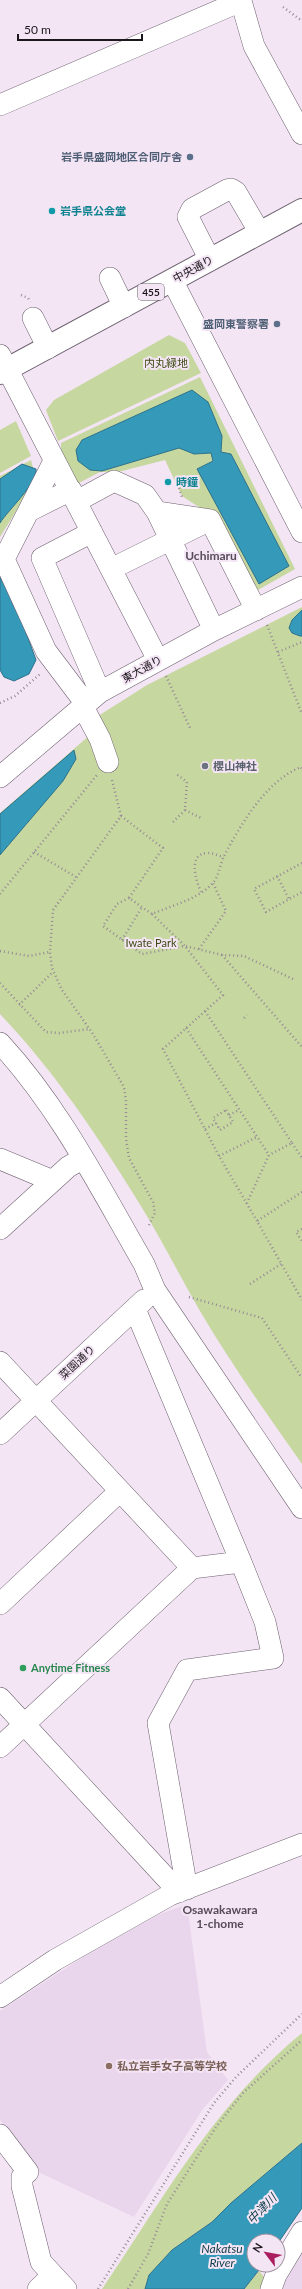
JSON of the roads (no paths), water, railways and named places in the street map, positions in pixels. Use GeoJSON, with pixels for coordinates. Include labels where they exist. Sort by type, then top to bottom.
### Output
{"type":"FeatureCollection","features":[{"type":"Feature","properties":{"kind":"highway","name":"中央通り"},"geometry":{"type":"LineString","coordinates":[[2,366],[48,348],[302,210]]}},
{"type":"Feature","properties":{"kind":"street"},"geometry":{"type":"LineString","coordinates":[[1,100],[242,0],[254,46],[302,134]]}},
{"type":"Feature","properties":{"kind":"street"},"geometry":{"type":"LineString","coordinates":[[210,260],[188,217],[192,209],[227,190],[231,189],[236,192],[260,234]]}},
{"type":"Feature","properties":{"kind":"street"},"geometry":{"type":"LineString","coordinates":[[110,278],[124,307]]}},
{"type":"Feature","properties":{"kind":"street"},"geometry":{"type":"LineString","coordinates":[[172,280],[302,532]]}},
{"type":"Feature","properties":{"kind":"street"},"geometry":{"type":"LineString","coordinates":[[33,318],[48,348]]}},
{"type":"Feature","properties":{"kind":"street"},"geometry":{"type":"LineString","coordinates":[[2,366],[74,496],[161,666]]}},
{"type":"Feature","properties":{"kind":"street"},"geometry":{"type":"LineString","coordinates":[[54,461],[4,559],[46,651],[53,661],[89,701]]}},
{"type":"Feature","properties":{"kind":"street"},"geometry":{"type":"LineString","coordinates":[[28,511],[114,481],[145,495],[157,512],[168,540],[214,630]]}},
{"type":"Feature","properties":{"kind":"street"},"geometry":{"type":"LineString","coordinates":[[157,512],[210,520]]}},
{"type":"Feature","properties":{"kind":"street"},"geometry":{"type":"LineString","coordinates":[[111,568],[210,520]]}},
{"type":"Feature","properties":{"kind":"street"},"geometry":{"type":"LineString","coordinates":[[210,520],[260,614]]}},
{"type":"Feature","properties":{"kind":"street"},"geometry":{"type":"LineString","coordinates":[[92,532],[42,558],[108,762]]}},
{"type":"Feature","properties":{"kind":"street","name":"東大通り"},"geometry":{"type":"LineString","coordinates":[[0,777],[89,701],[161,666],[214,630],[260,614],[302,587]]}},
{"type":"Feature","properties":{"kind":"street"},"geometry":{"type":"LineString","coordinates":[[0,1043],[23,1067],[54,1112],[83,1158],[144,1264],[155,1290],[302,1508]]}},
{"type":"Feature","properties":{"kind":"street"},"geometry":{"type":"LineString","coordinates":[[0,1229],[52,1181],[83,1158]]}},
{"type":"Feature","properties":{"kind":"street"},"geometry":{"type":"LineString","coordinates":[[0,1159],[52,1181]]}},
{"type":"Feature","properties":{"kind":"street","name":"菜園通り"},"geometry":{"type":"LineString","coordinates":[[0,1434],[155,1290]]}},
{"type":"Feature","properties":{"kind":"street"},"geometry":{"type":"LineString","coordinates":[[135,1309],[265,1622],[273,1658],[187,1670],[158,1723],[183,1890]]}},
{"type":"Feature","properties":{"kind":"street"},"geometry":{"type":"LineString","coordinates":[[0,1362],[192,1568]]}},
{"type":"Feature","properties":{"kind":"street"},"geometry":{"type":"LineString","coordinates":[[0,1604],[120,1491]]}},
{"type":"Feature","properties":{"kind":"street"},"geometry":{"type":"LineString","coordinates":[[0,1747],[192,1568],[241,1562]]}},
{"type":"Feature","properties":{"kind":"street"},"geometry":{"type":"LineString","coordinates":[[0,1698],[183,1890]]}},
{"type":"Feature","properties":{"kind":"street"},"geometry":{"type":"LineString","coordinates":[[0,1997],[55,1960],[183,1890],[302,1844]]}},
{"type":"Feature","properties":{"kind":"street"},"geometry":{"type":"LineString","coordinates":[[0,2135],[28,2172],[22,2177],[22,2186],[41,2262],[52,2284]]}},
{"type":"Feature","properties":{"kind":"street"},"geometry":{"type":"LineString","coordinates":[[271,2289],[276,2275],[302,2232]]}},
{"type":"Feature","properties":{"kind":"water"},"geometry":{"type":"Polygon","coordinates":[[[192,390],[208,402],[222,436],[221,452],[231,454],[289,566],[259,584],[197,469],[213,461],[211,453],[194,454],[179,448],[102,471],[90,470],[78,461],[76,450],[82,440],[192,390]]]}},
{"type":"Feature","properties":{"kind":"water"},"geometry":{"type":"Polygon","coordinates":[[[22,464],[36,469],[35,475],[28,489],[0,523],[0,479],[22,464]]]}},
{"type":"Feature","properties":{"kind":"water"},"geometry":{"type":"Polygon","coordinates":[[[0,576],[24,627],[36,660],[29,674],[14,681],[4,677],[0,670],[0,576]]]}},
{"type":"Feature","properties":{"kind":"water"},"geometry":{"type":"Polygon","coordinates":[[[302,610],[302,636],[300,636],[292,633],[289,628],[292,620],[302,610]]]}},
{"type":"Feature","properties":{"kind":"water"},"geometry":{"type":"Polygon","coordinates":[[[74,750],[76,759],[63,781],[0,855],[0,814],[74,750]]]}},
{"type":"Feature","properties":{"kind":"water","name":"Nakatsu River"},"geometry":{"type":"Polygon","coordinates":[[[302,2143],[302,2208],[285,2233],[246,2233],[246,2273],[257,2273],[244,2289],[145,2289],[149,2275],[172,2250],[212,2222],[231,2203],[302,2143]]]}},
{"type":"Feature","properties":{"kind":"place","name":"岩手県盛岡地区合同庁舎"},"geometry":{"type":"Point","coordinates":[190,157]}},
{"type":"Feature","properties":{"kind":"place","name":"岩手県公会堂"},"geometry":{"type":"Point","coordinates":[52,211]}},
{"type":"Feature","properties":{"kind":"place","name":"盛岡東警察署"},"geometry":{"type":"Point","coordinates":[277,324]}},
{"type":"Feature","properties":{"kind":"place","name":"時鐘"},"geometry":{"type":"Point","coordinates":[168,482]}},
{"type":"Feature","properties":{"kind":"place","name":"櫻山神社"},"geometry":{"type":"Point","coordinates":[205,766]}},
{"type":"Feature","properties":{"kind":"place","name":"Anytime Fitness"},"geometry":{"type":"Point","coordinates":[23,1668]}},
{"type":"Feature","properties":{"kind":"place","name":"私立岩手女子高等学校"},"geometry":{"type":"Point","coordinates":[109,2066]}},
{"type":"Feature","properties":{"kind":"district","name":"Uchimaru"},"geometry":{"type":"Point","coordinates":[211,556]}},
{"type":"Feature","properties":{"kind":"district","name":"Osawakawara 1-chome"},"geometry":{"type":"Point","coordinates":[220,1917]}},
{"type":"Feature","properties":{"kind":"park label","name":"内丸緑地"},"geometry":{"type":"Point","coordinates":[166,363]}},
{"type":"Feature","properties":{"kind":"park label","name":"Iwate Park"},"geometry":{"type":"Point","coordinates":[151,943]}},
{"type":"Feature","properties":{"kind":"water label","name":"中津川"},"geometry":{"type":"Point","coordinates":[262,2209]}}]}
